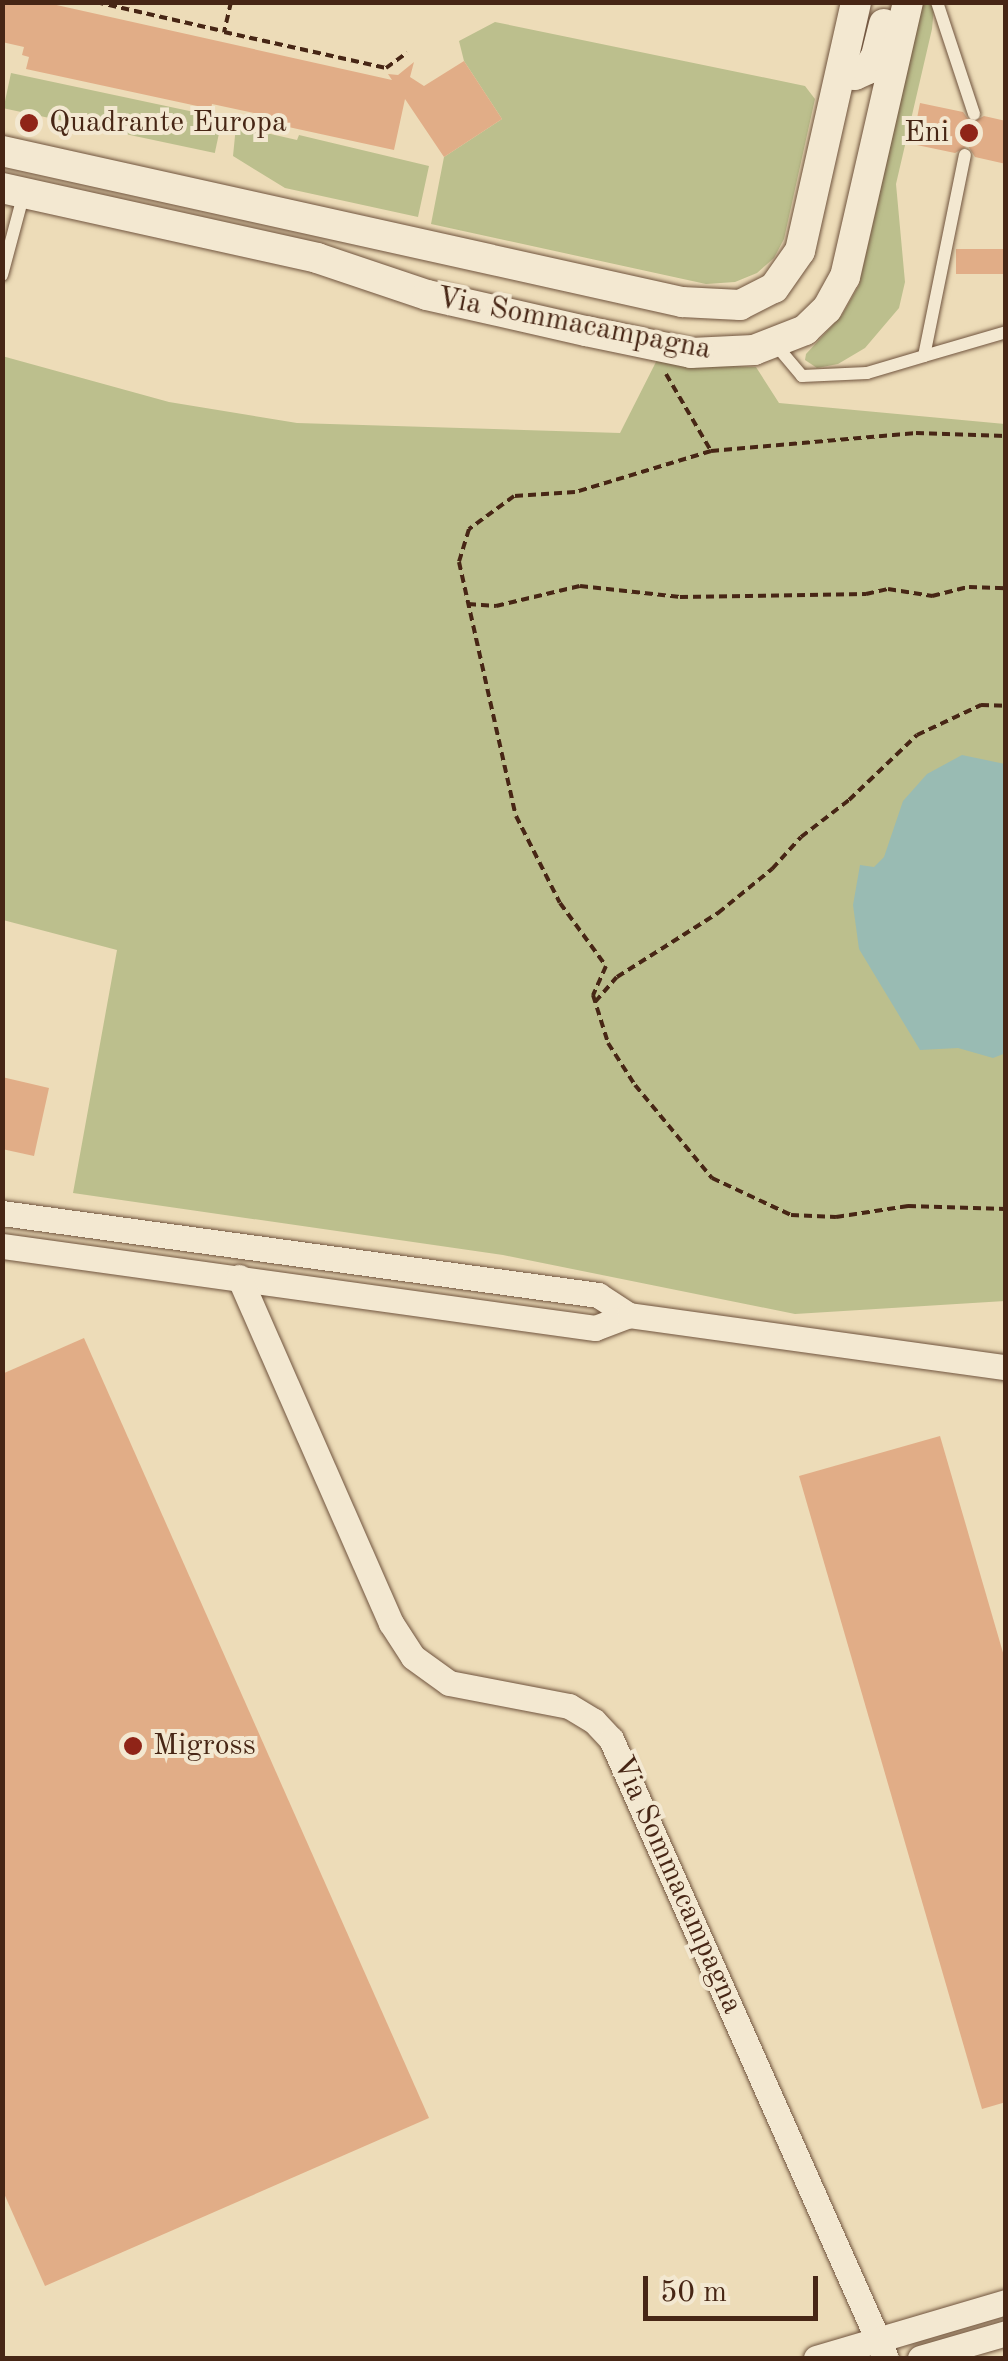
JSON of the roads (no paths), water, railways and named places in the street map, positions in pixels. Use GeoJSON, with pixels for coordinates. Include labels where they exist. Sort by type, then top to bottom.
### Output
{"type":"FeatureCollection","features":[{"type":"Feature","properties":{"kind":"street","name":"Via Sommacampagna"},"geometry":{"type":"LineString","coordinates":[[2,151],[662,298],[726,307],[764,295],[794,264],[806,233],[856,2]]}},
{"type":"Feature","properties":{"kind":"street"},"geometry":{"type":"LineString","coordinates":[[841,73],[861,73],[873,62],[888,2]]}},
{"type":"Feature","properties":{"kind":"street","name":"Via Sommacampagna"},"geometry":{"type":"LineString","coordinates":[[13,191],[317,258],[427,295],[669,348],[712,355],[776,344],[817,320],[845,277],[908,2]]}},
{"type":"Feature","properties":{"kind":"street"},"geometry":{"type":"LineString","coordinates":[[2,1213],[598,1294],[629,1315],[1006,1366]]}},
{"type":"Feature","properties":{"kind":"street"},"geometry":{"type":"LineString","coordinates":[[2,1246],[595,1328],[629,1315]]}},
{"type":"Feature","properties":{"kind":"street","name":"Via Sommacampagna"},"geometry":{"type":"LineString","coordinates":[[239,1277],[391,1623],[413,1657],[450,1682],[569,1706],[594,1721],[610,1738],[882,2349]]}},
{"type":"Feature","properties":{"kind":"street"},"geometry":{"type":"LineString","coordinates":[[816,2358],[882,2349],[1006,2302]]}},
{"type":"Feature","properties":{"kind":"street"},"geometry":{"type":"LineString","coordinates":[[920,2358],[1006,2333]]}},
{"type":"Feature","properties":{"kind":"lane"},"geometry":{"type":"LineString","coordinates":[[937,2],[974,114]]}},
{"type":"Feature","properties":{"kind":"lane"},"geometry":{"type":"LineString","coordinates":[[924,356],[966,156]]}},
{"type":"Feature","properties":{"kind":"lane"},"geometry":{"type":"LineString","coordinates":[[2,275],[13,191]]}},
{"type":"Feature","properties":{"kind":"lane"},"geometry":{"type":"LineString","coordinates":[[776,344],[802,376],[867,372],[1006,332]]}},
{"type":"Feature","properties":{"kind":"water"},"geometry":{"type":"Polygon","coordinates":[[[962,755],[1005,764],[1006,1053],[993,1058],[958,1048],[920,1050],[859,949],[853,905],[860,865],[874,867],[884,857],[903,801],[927,774],[962,755]]]}},
{"type":"Feature","properties":{"kind":"place","name":"Quadrante Europa"},"geometry":{"type":"Point","coordinates":[29,123]}},
{"type":"Feature","properties":{"kind":"place","name":"Eni"},"geometry":{"type":"Point","coordinates":[969,133]}},
{"type":"Feature","properties":{"kind":"place","name":"Migross"},"geometry":{"type":"Point","coordinates":[133,1746]}}]}
